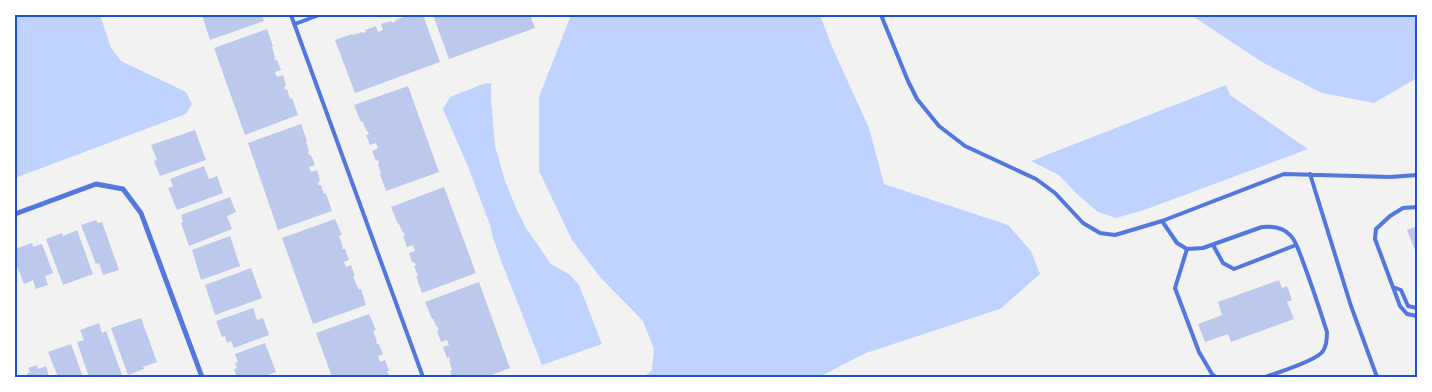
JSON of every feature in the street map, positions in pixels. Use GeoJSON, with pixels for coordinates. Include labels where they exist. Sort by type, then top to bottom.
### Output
{"type":"FeatureCollection","features":[{"type":"Feature","properties":{"kind":"street"},"geometry":{"type":"LineString","coordinates":[[15,214],[96,184],[123,189],[141,212],[202,377]]}},
{"type":"Feature","properties":{"kind":"lane"},"geometry":{"type":"LineString","coordinates":[[291,15],[422,377]]}},
{"type":"Feature","properties":{"kind":"lane"},"geometry":{"type":"LineString","coordinates":[[294,24],[319,15]]}},
{"type":"Feature","properties":{"kind":"lane"},"geometry":{"type":"LineString","coordinates":[[881,15],[917,99],[939,126],[965,146],[1036,179],[1055,193],[1083,223],[1100,233],[1115,236],[1162,221],[1284,174],[1390,177],[1417,175]]}},
{"type":"Feature","properties":{"kind":"lane"},"geometry":{"type":"LineString","coordinates":[[1310,174],[1351,306],[1377,377]]}},
{"type":"Feature","properties":{"kind":"lane"},"geometry":{"type":"LineString","coordinates":[[1417,207],[1403,208],[1396,211],[1376,229],[1375,239],[1400,306],[1407,314],[1417,316]]}},
{"type":"Feature","properties":{"kind":"lane"},"geometry":{"type":"LineString","coordinates":[[1162,221],[1176,243],[1187,249],[1203,248],[1262,227],[1271,226],[1291,235],[1327,332],[1327,341],[1323,352],[1316,358],[1265,377]]}},
{"type":"Feature","properties":{"kind":"lane"},"geometry":{"type":"LineString","coordinates":[[1212,245],[1223,263],[1234,269],[1296,245]]}},
{"type":"Feature","properties":{"kind":"lane"},"geometry":{"type":"LineString","coordinates":[[1187,249],[1175,288],[1199,352],[1212,374],[1216,377]]}},
{"type":"Feature","properties":{"kind":"lane"},"geometry":{"type":"LineString","coordinates":[[1393,287],[1401,290],[1408,306],[1417,308]]}},
{"type":"Feature","properties":{"kind":"water"},"geometry":{"type":"Polygon","coordinates":[[[15,15],[100,15],[111,48],[121,61],[186,92],[192,104],[186,114],[15,178],[15,15]]]}},
{"type":"Feature","properties":{"kind":"water"},"geometry":{"type":"Polygon","coordinates":[[[571,15],[820,15],[832,47],[869,128],[884,184],[1008,225],[1031,251],[1040,274],[1000,309],[866,353],[819,377],[644,377],[652,370],[654,349],[643,321],[600,277],[572,240],[539,171],[539,97],[571,15]]]}},
{"type":"Feature","properties":{"kind":"water"},"geometry":{"type":"Polygon","coordinates":[[[1191,15],[1417,15],[1417,78],[1374,103],[1322,93],[1262,62],[1191,15]]]}},
{"type":"Feature","properties":{"kind":"water"},"geometry":{"type":"Polygon","coordinates":[[[491,83],[495,146],[505,181],[516,208],[526,228],[551,264],[569,274],[579,285],[602,344],[542,365],[502,263],[469,169],[443,109],[450,97],[483,84],[491,83]]]}},
{"type":"Feature","properties":{"kind":"water"},"geometry":{"type":"Polygon","coordinates":[[[1226,85],[1230,95],[1308,149],[1144,210],[1116,218],[1098,212],[1059,175],[1031,161],[1226,85]]]}},
{"type":"Feature","properties":{"kind":"building"},"geometry":{"type":"Polygon","coordinates":[[[202,15],[262,15],[264,21],[210,40],[202,15]]]}},
{"type":"Feature","properties":{"kind":"building"},"geometry":{"type":"Polygon","coordinates":[[[404,15],[423,15],[440,62],[355,93],[335,40],[352,34],[366,32],[365,30],[376,26],[378,32],[383,30],[381,24],[392,21],[392,23],[404,17],[404,15]]]}},
{"type":"Feature","properties":{"kind":"building"},"geometry":{"type":"Polygon","coordinates":[[[433,15],[530,15],[535,28],[449,59],[433,15]]]}},
{"type":"Feature","properties":{"kind":"building"},"geometry":{"type":"Polygon","coordinates":[[[267,29],[273,46],[275,60],[277,60],[281,70],[275,72],[277,77],[283,75],[286,86],[284,87],[285,90],[287,89],[290,99],[292,98],[298,115],[245,135],[214,48],[267,29]]]}},
{"type":"Feature","properties":{"kind":"building"},"geometry":{"type":"Polygon","coordinates":[[[408,86],[439,172],[386,191],[380,174],[378,160],[376,161],[372,151],[378,148],[376,143],[370,145],[366,135],[369,134],[363,122],[361,122],[354,105],[408,86]]]}},
{"type":"Feature","properties":{"kind":"building"},"geometry":{"type":"Polygon","coordinates":[[[301,124],[307,141],[309,155],[311,155],[315,165],[309,167],[311,172],[317,170],[320,181],[318,182],[319,185],[321,185],[324,194],[326,193],[332,211],[278,230],[248,143],[301,124]]]}},
{"type":"Feature","properties":{"kind":"building"},"geometry":{"type":"Polygon","coordinates":[[[195,130],[206,160],[160,176],[154,161],[157,160],[151,145],[195,130]]]}},
{"type":"Feature","properties":{"kind":"building"},"geometry":{"type":"Polygon","coordinates":[[[204,166],[209,179],[217,176],[223,193],[177,210],[168,188],[173,186],[170,179],[204,166]]]}},
{"type":"Feature","properties":{"kind":"building"},"geometry":{"type":"Polygon","coordinates":[[[444,187],[476,273],[422,293],[416,276],[418,276],[414,266],[416,265],[412,262],[409,253],[415,251],[413,245],[407,247],[403,236],[405,236],[404,232],[398,224],[391,207],[444,187]]]}},
{"type":"Feature","properties":{"kind":"building"},"geometry":{"type":"Polygon","coordinates":[[[230,197],[236,212],[227,216],[232,229],[189,246],[181,223],[183,222],[181,215],[230,197]]]}},
{"type":"Feature","properties":{"kind":"building"},"geometry":{"type":"Polygon","coordinates":[[[335,219],[342,235],[339,236],[342,247],[345,249],[349,260],[344,262],[346,267],[351,265],[355,276],[353,276],[354,279],[359,290],[361,289],[366,305],[313,324],[282,238],[335,219]]]}},
{"type":"Feature","properties":{"kind":"building"},"geometry":{"type":"Polygon","coordinates":[[[96,220],[98,223],[102,222],[119,270],[103,275],[99,263],[96,264],[81,225],[96,220]]]}},
{"type":"Feature","properties":{"kind":"building"},"geometry":{"type":"Polygon","coordinates":[[[1417,226],[1417,255],[1407,230],[1417,226]]]}},
{"type":"Feature","properties":{"kind":"building"},"geometry":{"type":"Polygon","coordinates":[[[77,230],[93,274],[63,285],[46,239],[62,233],[63,236],[77,230]]]}},
{"type":"Feature","properties":{"kind":"building"},"geometry":{"type":"Polygon","coordinates":[[[230,236],[240,266],[201,280],[192,250],[230,236]]]}},
{"type":"Feature","properties":{"kind":"building"},"geometry":{"type":"Polygon","coordinates":[[[32,243],[33,247],[42,244],[53,273],[45,276],[48,285],[36,289],[33,280],[24,284],[15,261],[15,249],[32,243]]]}},
{"type":"Feature","properties":{"kind":"building"},"geometry":{"type":"Polygon","coordinates":[[[251,268],[262,298],[215,315],[205,285],[251,268]]]}},
{"type":"Feature","properties":{"kind":"building"},"geometry":{"type":"Polygon","coordinates":[[[1279,280],[1282,288],[1287,286],[1292,300],[1287,302],[1294,319],[1231,342],[1228,334],[1205,342],[1198,324],[1222,315],[1218,302],[1279,280]]]}},
{"type":"Feature","properties":{"kind":"building"},"geometry":{"type":"Polygon","coordinates":[[[479,282],[510,368],[486,377],[452,377],[450,360],[449,357],[447,358],[443,347],[449,345],[447,340],[441,342],[437,331],[439,330],[438,327],[432,319],[425,302],[479,282]]]}},
{"type":"Feature","properties":{"kind":"building"},"geometry":{"type":"Polygon","coordinates":[[[253,308],[257,320],[263,318],[269,335],[234,348],[231,341],[227,343],[225,336],[222,337],[216,321],[253,308]]]}},
{"type":"Feature","properties":{"kind":"building"},"geometry":{"type":"Polygon","coordinates":[[[369,314],[376,330],[373,331],[376,342],[379,344],[383,354],[378,356],[380,362],[385,360],[390,377],[332,377],[316,333],[369,314]]]}},
{"type":"Feature","properties":{"kind":"building"},"geometry":{"type":"Polygon","coordinates":[[[141,318],[157,362],[128,375],[111,328],[141,318]]]}},
{"type":"Feature","properties":{"kind":"building"},"geometry":{"type":"Polygon","coordinates":[[[99,323],[102,333],[106,331],[122,375],[117,377],[89,377],[77,342],[84,340],[80,330],[99,323]]]}},
{"type":"Feature","properties":{"kind":"building"},"geometry":{"type":"Polygon","coordinates":[[[265,343],[276,372],[263,377],[237,377],[234,369],[237,368],[235,363],[238,362],[235,354],[265,343]]]}},
{"type":"Feature","properties":{"kind":"building"},"geometry":{"type":"Polygon","coordinates":[[[71,344],[83,377],[58,377],[48,352],[71,344]]]}},
{"type":"Feature","properties":{"kind":"building"},"geometry":{"type":"Polygon","coordinates":[[[37,365],[38,369],[46,366],[49,377],[28,377],[27,374],[30,372],[28,368],[37,365]]]}}]}
